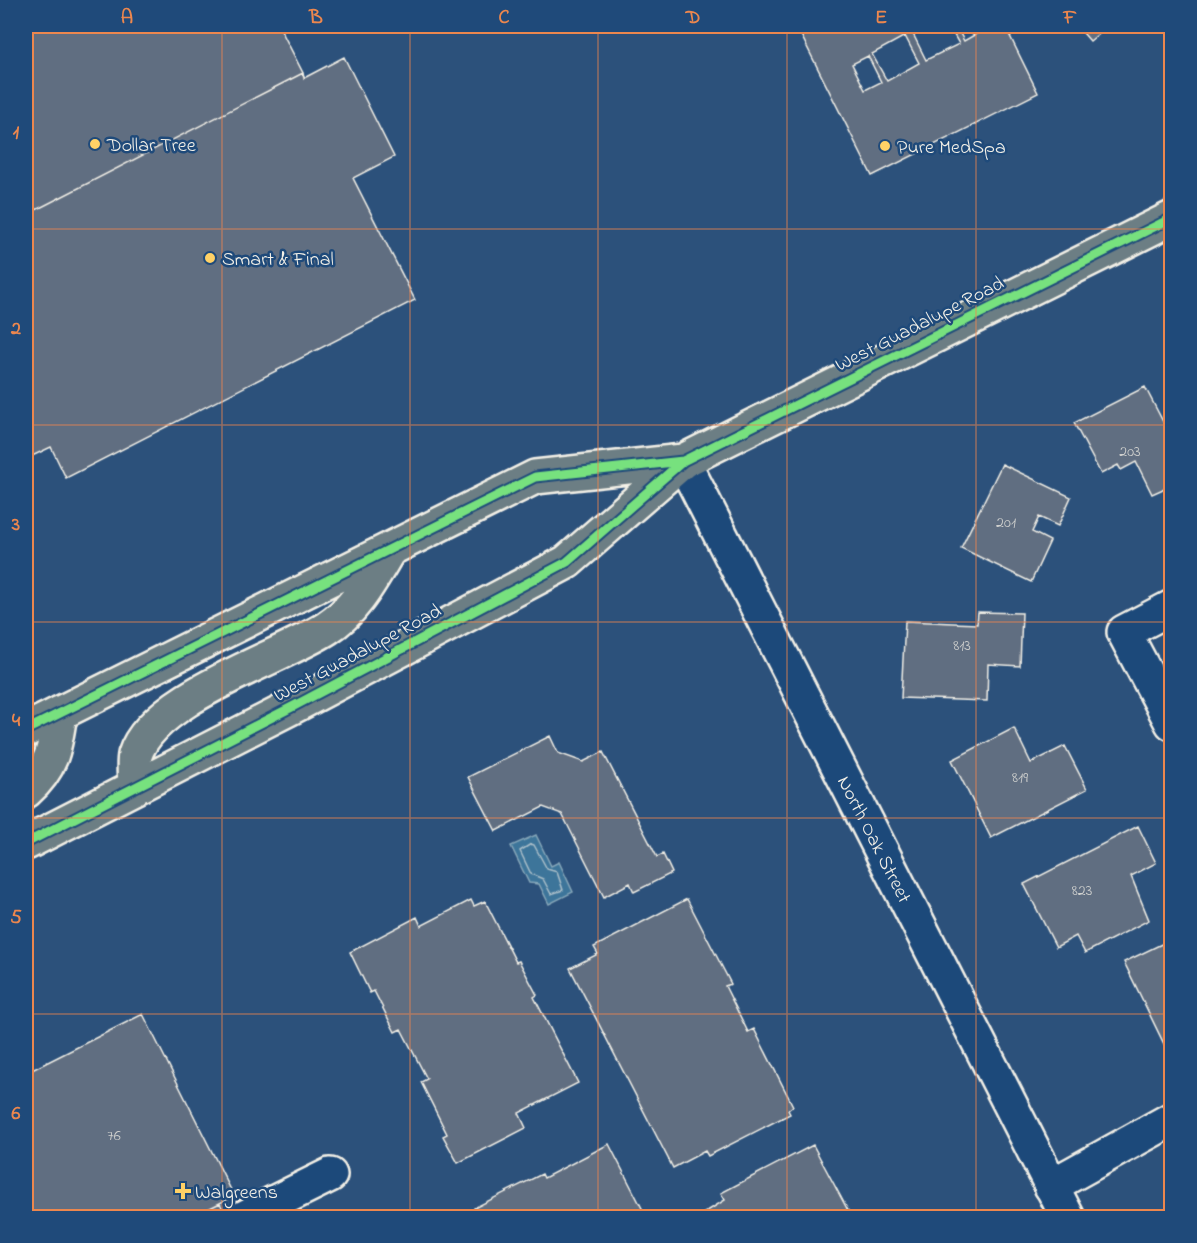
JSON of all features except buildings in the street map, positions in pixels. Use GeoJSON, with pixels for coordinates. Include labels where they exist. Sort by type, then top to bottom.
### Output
{"type":"FeatureCollection","features":[{"type":"Feature","properties":{"kind":"main road","name":"West Guadalupe Road"},"geometry":{"type":"LineString","coordinates":[[26,843],[567,562],[684,462],[1172,218]]}},
{"type":"Feature","properties":{"kind":"main road","name":"West Guadalupe Road"},"geometry":{"type":"LineString","coordinates":[[26,730],[535,477],[684,462]]}},
{"type":"Feature","properties":{"kind":"main road"},"geometry":{"type":"LineString","coordinates":[[135,787],[135,756],[152,729],[183,704],[228,677],[328,627],[363,594],[389,550]]}},
{"type":"Feature","properties":{"kind":"main road"},"geometry":{"type":"LineString","coordinates":[[26,791],[39,780],[55,753],[60,713]]}},
{"type":"Feature","properties":{"kind":"street","name":"North Oak Street"},"geometry":{"type":"LineString","coordinates":[[684,462],[1068,1218]]}},
{"type":"Feature","properties":{"kind":"street"},"geometry":{"type":"LineString","coordinates":[[1172,607],[1124,632],[1172,723]]}},
{"type":"Feature","properties":{"kind":"street"},"geometry":{"type":"LineString","coordinates":[[1051,1186],[1172,1119]]}},
{"type":"Feature","properties":{"kind":"street"},"geometry":{"type":"LineString","coordinates":[[243,1218],[330,1175]]}},
{"type":"Feature","properties":{"kind":"water"},"geometry":{"type":"Polygon","coordinates":[[[536,835],[551,866],[559,862],[573,892],[549,904],[539,884],[529,883],[511,846],[536,835]]]}},
{"type":"Feature","properties":{"kind":"cycle path"},"geometry":{"type":"LineString","coordinates":[[26,843],[294,706],[567,562],[683,461],[1172,218]]}},
{"type":"Feature","properties":{"kind":"cycle path"},"geometry":{"type":"LineString","coordinates":[[26,730],[535,477],[683,461]]}},
{"type":"Feature","properties":{"kind":"place","name":"Dollar Tree"},"geometry":{"type":"Point","coordinates":[95,144]}},
{"type":"Feature","properties":{"kind":"place","name":"Pure MedSpa"},"geometry":{"type":"Point","coordinates":[885,146]}},
{"type":"Feature","properties":{"kind":"place","name":"Smart & Final"},"geometry":{"type":"Point","coordinates":[210,258]}},
{"type":"Feature","properties":{"kind":"place","name":"Walgreens"},"geometry":{"type":"Point","coordinates":[183,1191]}}]}
